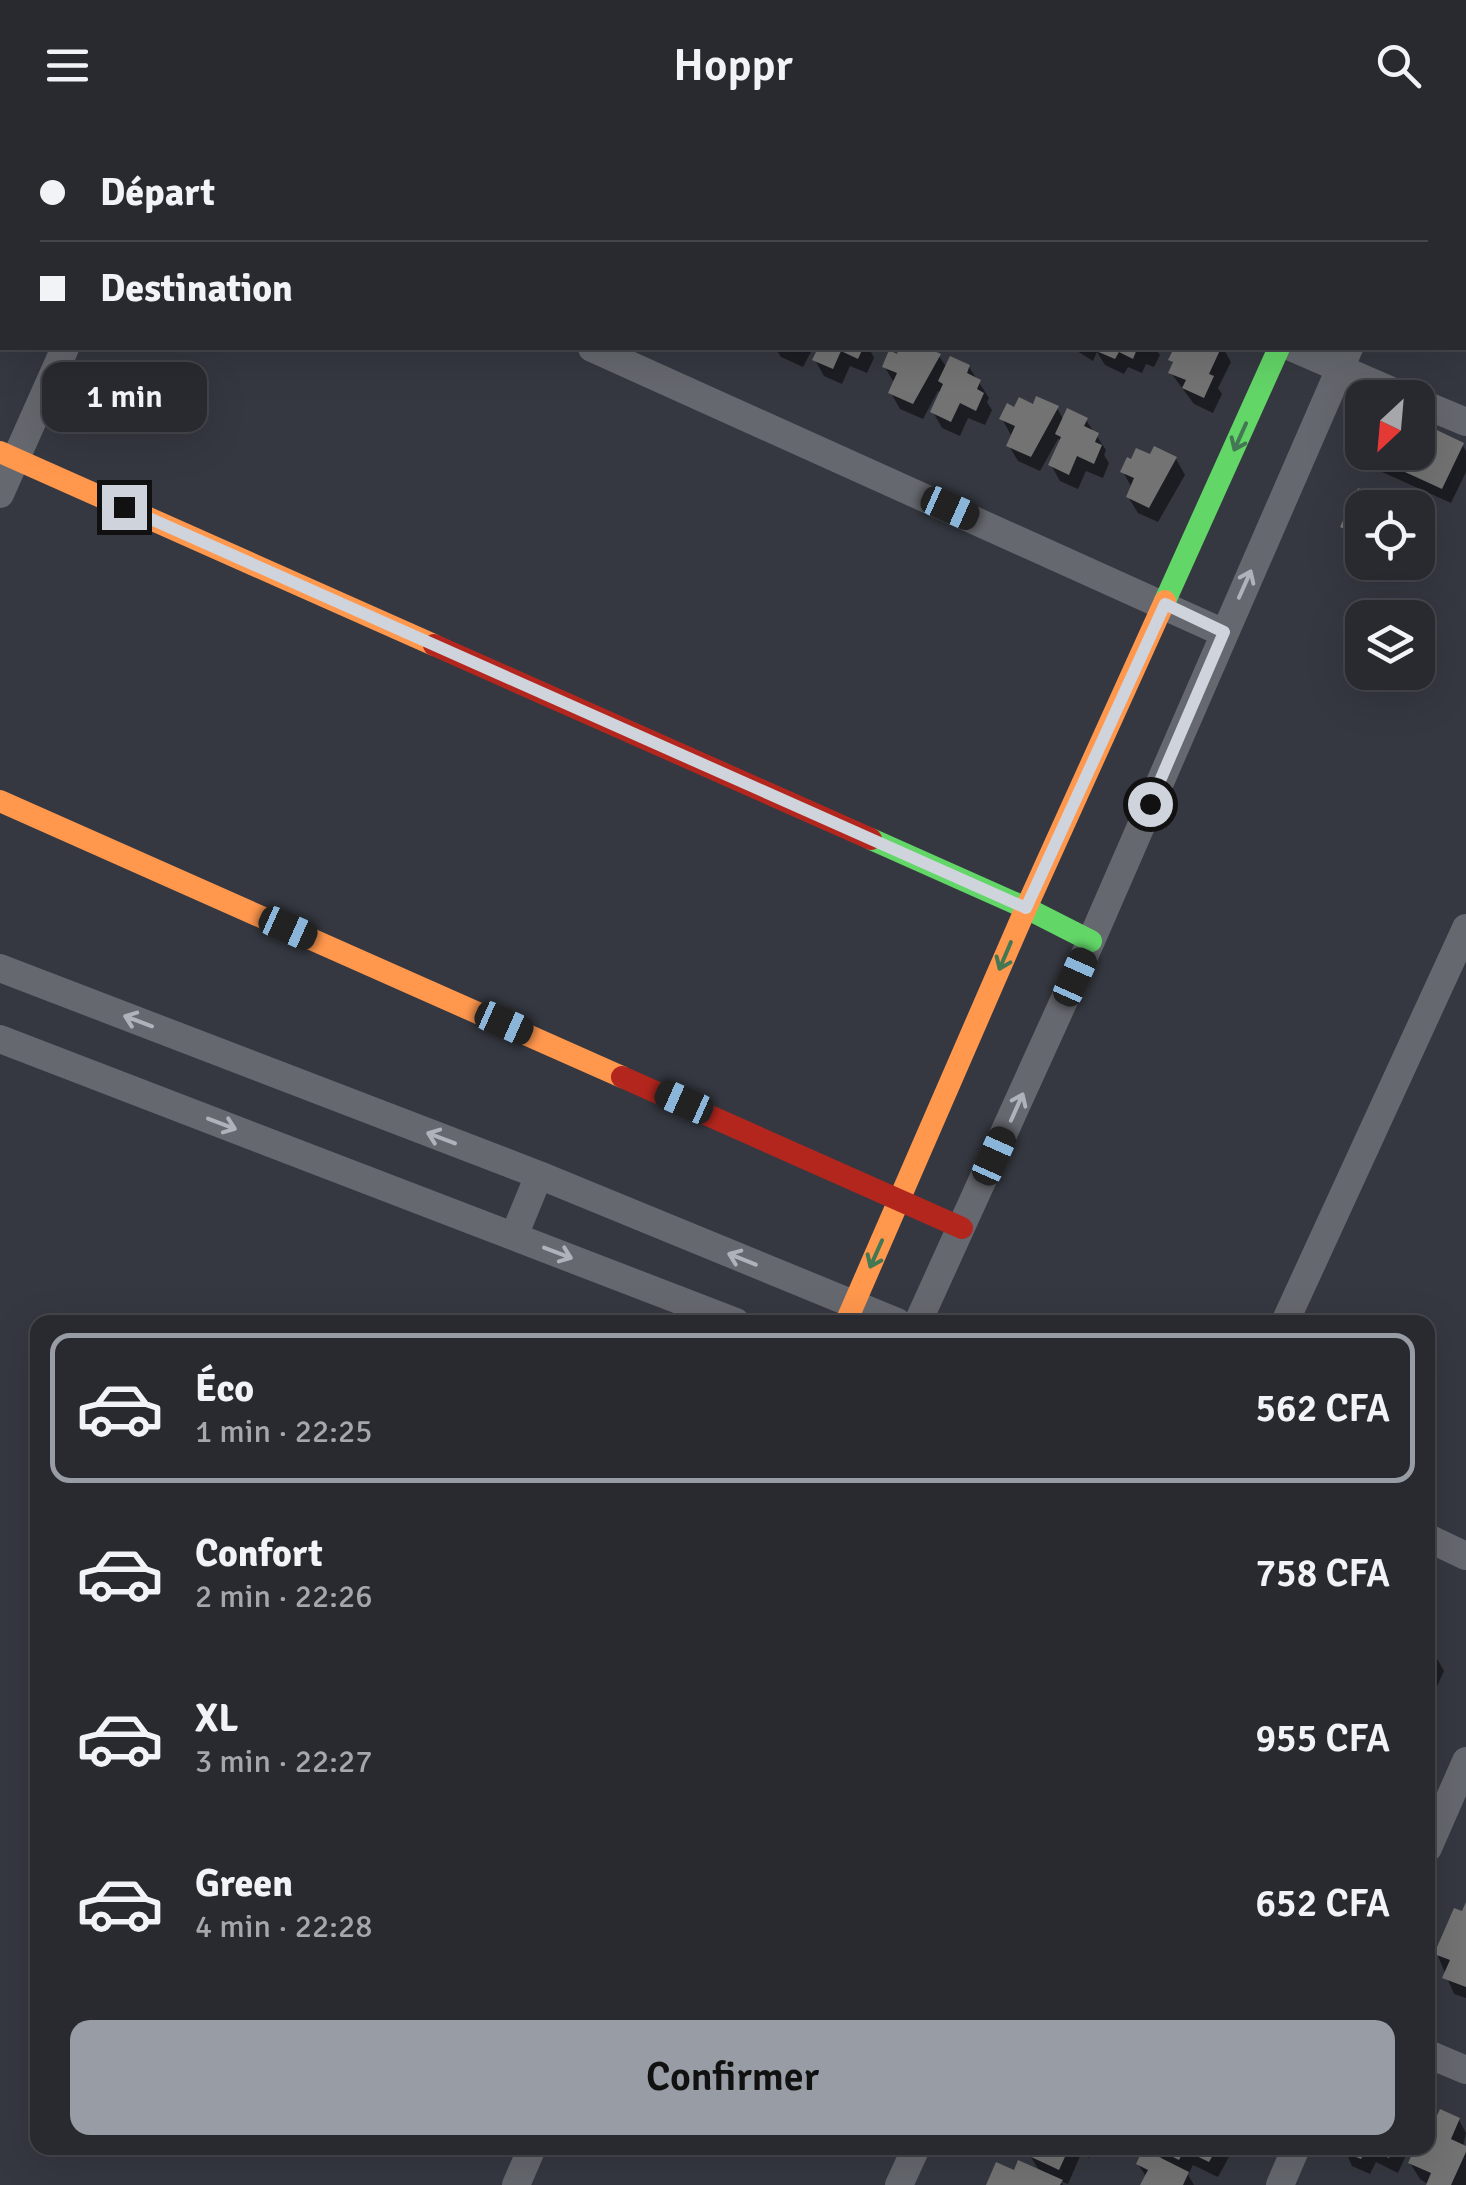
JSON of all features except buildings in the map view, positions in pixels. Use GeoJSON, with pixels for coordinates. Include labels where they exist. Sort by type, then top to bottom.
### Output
{"type":"FeatureCollection","features":[{"type":"Feature","properties":{"kind":"street"},"geometry":{"type":"LineString","coordinates":[[0,494],[8,455],[64,350]]}},
{"type":"Feature","properties":{"kind":"street"},"geometry":{"type":"LineString","coordinates":[[596,350],[1224,632]]}},
{"type":"Feature","properties":{"kind":"street"},"geometry":{"type":"LineString","coordinates":[[0,968],[538,1176],[850,1313],[1026,908],[1278,350]]}},
{"type":"Feature","properties":{"kind":"street"},"geometry":{"type":"LineString","coordinates":[[1303,350],[1344,358],[1379,380]]}},
{"type":"Feature","properties":{"kind":"street"},"geometry":{"type":"LineString","coordinates":[[921,1315],[1091,941],[1344,358]]}},
{"type":"Feature","properties":{"kind":"street"},"geometry":{"type":"LineString","coordinates":[[1435,409],[1466,422]]}},
{"type":"Feature","properties":{"kind":"street"},"geometry":{"type":"LineString","coordinates":[[8,455],[1026,908],[1091,941]]}},
{"type":"Feature","properties":{"kind":"street"},"geometry":{"type":"LineString","coordinates":[[0,800],[962,1228]]}},
{"type":"Feature","properties":{"kind":"street"},"geometry":{"type":"LineString","coordinates":[[1289,1315],[1466,928]]}},
{"type":"Feature","properties":{"kind":"street"},"geometry":{"type":"LineString","coordinates":[[0,1038],[718,1315]]}},
{"type":"Feature","properties":{"kind":"street"},"geometry":{"type":"LineString","coordinates":[[514,1236],[538,1176]]}},
{"type":"Feature","properties":{"kind":"street"},"geometry":{"type":"LineString","coordinates":[[1435,1541],[1466,1556]]}},
{"type":"Feature","properties":{"kind":"street"},"geometry":{"type":"LineString","coordinates":[[1435,1832],[1466,1761]]}},
{"type":"Feature","properties":{"kind":"street"},"geometry":{"type":"LineString","coordinates":[[1435,2057],[1466,2070]]}},
{"type":"Feature","properties":{"kind":"street"},"geometry":{"type":"LineString","coordinates":[[516,2185],[529,2155]]}},
{"type":"Feature","properties":{"kind":"street"},"geometry":{"type":"LineString","coordinates":[[900,2185],[913,2155]]}},
{"type":"Feature","properties":{"kind":"street"},"geometry":{"type":"LineString","coordinates":[[1280,2185],[1293,2155]]}},
{"type":"Feature","properties":{"kind":"traffic: fast"},"geometry":{"type":"LineString","coordinates":[[1165,601],[1278,350]]}},
{"type":"Feature","properties":{"kind":"traffic: fast"},"geometry":{"type":"LineString","coordinates":[[871,839],[1091,941]]}},
{"type":"Feature","properties":{"kind":"traffic: slow"},"geometry":{"type":"LineString","coordinates":[[0,452],[434,645]]}},
{"type":"Feature","properties":{"kind":"traffic: slow"},"geometry":{"type":"LineString","coordinates":[[849,1315],[1165,601]]}},
{"type":"Feature","properties":{"kind":"traffic: slow"},"geometry":{"type":"LineString","coordinates":[[0,801],[622,1077]]}},
{"type":"Feature","properties":{"kind":"traffic: jam"},"geometry":{"type":"LineString","coordinates":[[434,645],[871,839]]}},
{"type":"Feature","properties":{"kind":"traffic: jam"},"geometry":{"type":"LineString","coordinates":[[622,1077],[962,1228]]}},
{"type":"Feature","properties":{"kind":"route"},"geometry":{"type":"LineString","coordinates":[[124,507],[1026,908],[1165,604],[1224,632],[1150,804]]}}]}
